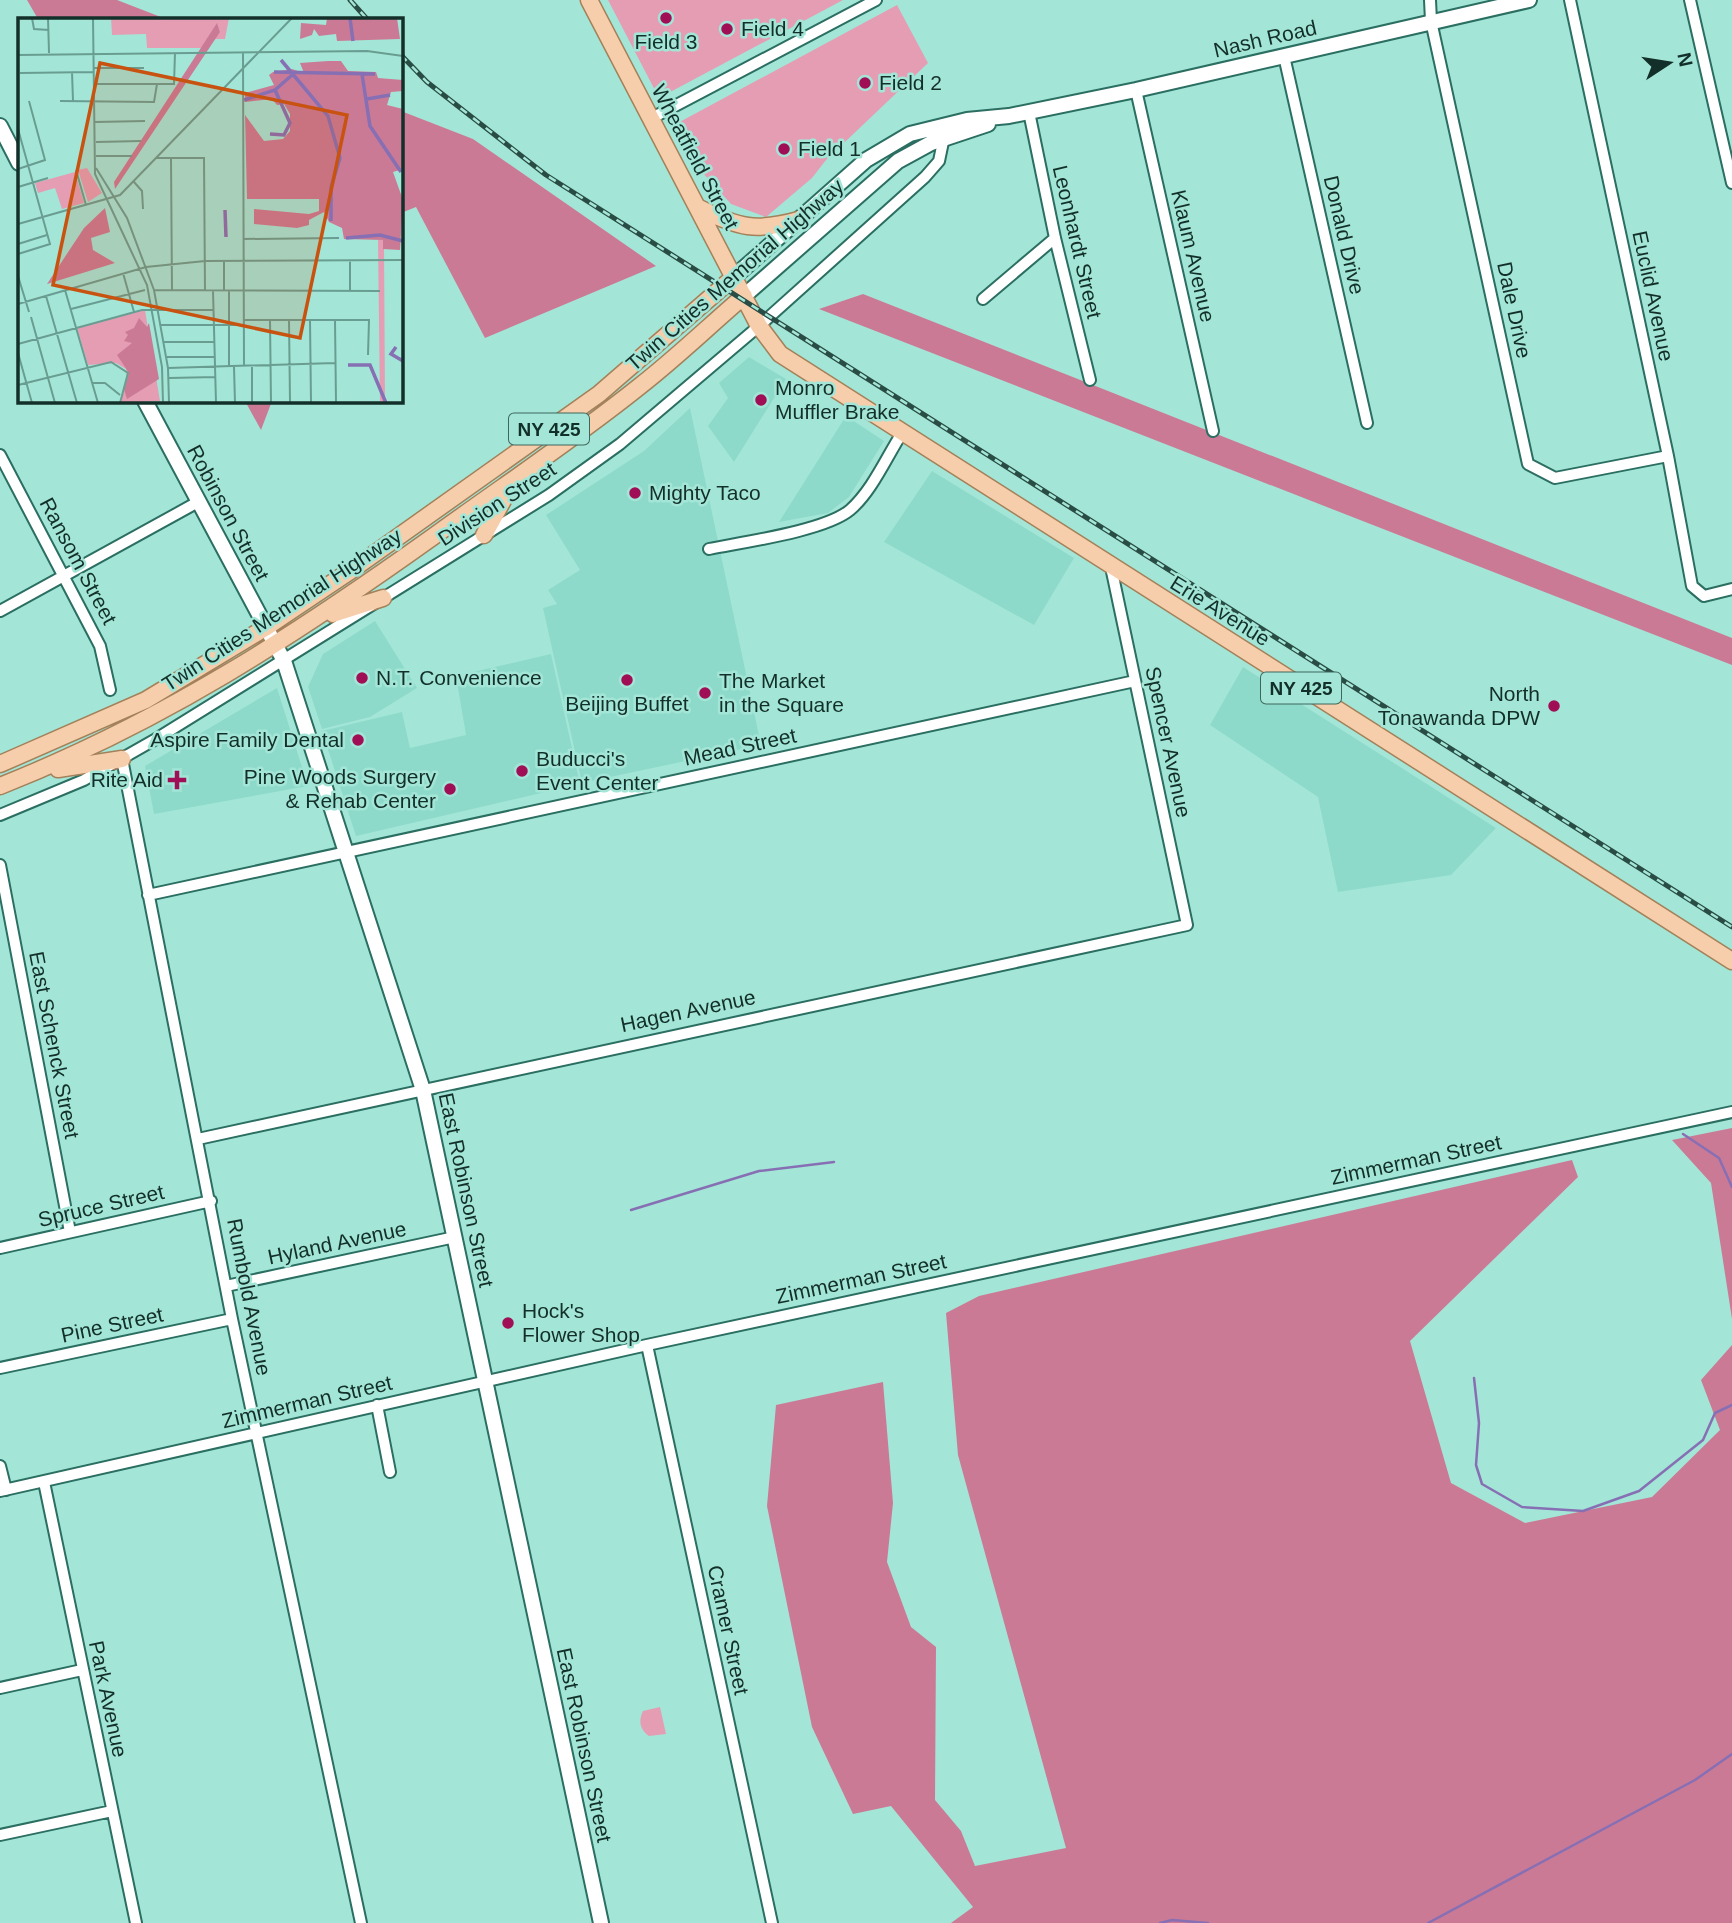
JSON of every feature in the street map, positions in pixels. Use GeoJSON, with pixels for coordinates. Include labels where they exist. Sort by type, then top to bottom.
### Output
{"type":"FeatureCollection","features":[{"type":"Feature","properties":{"kind":"main road","name":"Wheatfield Street"},"geometry":{"type":"LineString","coordinates":[[589,0],[744,296]]}},
{"type":"Feature","properties":{"kind":"main road"},"geometry":{"type":"LineString","coordinates":[[699,208],[751,229],[799,220]]}},
{"type":"Feature","properties":{"kind":"main road","name":"Twin Cities Memorial Highway"},"geometry":{"type":"LineString","coordinates":[[0,764],[146,700],[265,628],[353,569],[599,394],[734,278]]}},
{"type":"Feature","properties":{"kind":"main road","name":"Erie Avenue"},"geometry":{"type":"LineString","coordinates":[[744,296],[759,326],[780,354],[1732,961]]}},
{"type":"Feature","properties":{"kind":"main road","name":"Twin Cities Memorial Highway"},"geometry":{"type":"LineString","coordinates":[[0,786],[110,740],[170,709],[308,624],[640,387],[744,296]]}},
{"type":"Feature","properties":{"kind":"main road"},"geometry":{"type":"LineString","coordinates":[[484,536],[514,478]]}},
{"type":"Feature","properties":{"kind":"main road"},"geometry":{"type":"LineString","coordinates":[[308,624],[383,598]]}},
{"type":"Feature","properties":{"kind":"main road"},"geometry":{"type":"LineString","coordinates":[[35,772],[122,759]]}},
{"type":"Feature","properties":{"kind":"street"},"geometry":{"type":"LineString","coordinates":[[652,118],[876,0]]}},
{"type":"Feature","properties":{"kind":"street"},"geometry":{"type":"LineString","coordinates":[[1430,0],[1431,21]]}},
{"type":"Feature","properties":{"kind":"street","name":"Nash Road"},"geometry":{"type":"LineString","coordinates":[[1009,116],[1136,90],[1529,0]]}},
{"type":"Feature","properties":{"kind":"street","name":"Euclid Avenue"},"geometry":{"type":"LineString","coordinates":[[1570,0],[1668,456],[1692,586],[1704,596],[1732,589]]}},
{"type":"Feature","properties":{"kind":"street"},"geometry":{"type":"LineString","coordinates":[[1690,0],[1732,183]]}},
{"type":"Feature","properties":{"kind":"street","name":"Dale Drive"},"geometry":{"type":"LineString","coordinates":[[1431,21],[1528,464],[1555,478],[1668,456]]}},
{"type":"Feature","properties":{"kind":"street","name":"Donald Drive"},"geometry":{"type":"LineString","coordinates":[[1284,56],[1367,423]]}},
{"type":"Feature","properties":{"kind":"street","name":"Klaum Avenue"},"geometry":{"type":"LineString","coordinates":[[1136,90],[1213,431]]}},
{"type":"Feature","properties":{"kind":"street","name":"Leonhardt Street"},"geometry":{"type":"LineString","coordinates":[[1029,112],[1055,238],[1090,380]]}},
{"type":"Feature","properties":{"kind":"street","name":"Twin Cities Memorial Highway"},"geometry":{"type":"LineString","coordinates":[[744,296],[886,170],[914,151],[944,137],[1009,116]]}},
{"type":"Feature","properties":{"kind":"street","name":"Twin Cities Memorial Highway"},"geometry":{"type":"LineString","coordinates":[[734,278],[866,160],[898,139],[967,120],[1009,116]]}},
{"type":"Feature","properties":{"kind":"street"},"geometry":{"type":"LineString","coordinates":[[0,126],[18,161]]}},
{"type":"Feature","properties":{"kind":"street","name":"Division Street"},"geometry":{"type":"LineString","coordinates":[[0,815],[84,780],[122,759],[284,661],[570,480],[629,437],[759,326],[934,168],[941,156],[944,137]]}},
{"type":"Feature","properties":{"kind":"street"},"geometry":{"type":"LineString","coordinates":[[983,299],[1055,238]]}},
{"type":"Feature","properties":{"kind":"street","name":"Robinson Street"},"geometry":{"type":"LineString","coordinates":[[146,402],[275,645]]}},
{"type":"Feature","properties":{"kind":"street"},"geometry":{"type":"LineString","coordinates":[[709,549],[818,524],[844,514],[857,502],[902,433]]}},
{"type":"Feature","properties":{"kind":"street","name":"Ransom Street"},"geometry":{"type":"LineString","coordinates":[[0,455],[100,646],[110,690]]}},
{"type":"Feature","properties":{"kind":"street"},"geometry":{"type":"LineString","coordinates":[[0,611],[198,502]]}},
{"type":"Feature","properties":{"kind":"street","name":"Spencer Avenue"},"geometry":{"type":"LineString","coordinates":[[1111,567],[1187,925]]}},
{"type":"Feature","properties":{"kind":"street","name":"East Robinson Street"},"geometry":{"type":"LineString","coordinates":[[275,645],[284,661],[423,1090],[601,1923]]}},
{"type":"Feature","properties":{"kind":"street","name":"Mead Street"},"geometry":{"type":"LineString","coordinates":[[148,895],[1135,681]]}},
{"type":"Feature","properties":{"kind":"street","name":"Rumbold Avenue"},"geometry":{"type":"LineString","coordinates":[[122,759],[211,1201],[232,1319],[361,1923]]}},
{"type":"Feature","properties":{"kind":"street","name":"East Schenck Street"},"geometry":{"type":"LineString","coordinates":[[0,865],[70,1232]]}},
{"type":"Feature","properties":{"kind":"street","name":"Hagen Avenue"},"geometry":{"type":"LineString","coordinates":[[198,1139],[556,1059],[1187,925]]}},
{"type":"Feature","properties":{"kind":"street","name":"Zimmerman Street"},"geometry":{"type":"LineString","coordinates":[[3,1491],[647,1345],[1732,1112]]}},
{"type":"Feature","properties":{"kind":"street","name":"Spruce Street"},"geometry":{"type":"LineString","coordinates":[[0,1248],[211,1201]]}},
{"type":"Feature","properties":{"kind":"street","name":"Hyland Avenue"},"geometry":{"type":"LineString","coordinates":[[226,1286],[455,1237]]}},
{"type":"Feature","properties":{"kind":"street","name":"Pine Street"},"geometry":{"type":"LineString","coordinates":[[0,1368],[232,1319]]}},
{"type":"Feature","properties":{"kind":"street","name":"Cramer Street"},"geometry":{"type":"LineString","coordinates":[[647,1345],[772,1923]]}},
{"type":"Feature","properties":{"kind":"street"},"geometry":{"type":"LineString","coordinates":[[377,1405],[390,1472]]}},
{"type":"Feature","properties":{"kind":"street"},"geometry":{"type":"LineString","coordinates":[[0,1466],[3,1491]]}},
{"type":"Feature","properties":{"kind":"street","name":"Park Avenue"},"geometry":{"type":"LineString","coordinates":[[44,1482],[136,1923]]}},
{"type":"Feature","properties":{"kind":"street"},"geometry":{"type":"LineString","coordinates":[[0,1688],[82,1670]]}},
{"type":"Feature","properties":{"kind":"street"},"geometry":{"type":"LineString","coordinates":[[0,1835],[112,1811]]}},
{"type":"Feature","properties":{"kind":"shaded area"},"geometry":{"type":"Polygon","coordinates":[[[27,0],[117,0],[163,18],[37,18],[27,0]]]}},
{"type":"Feature","properties":{"kind":"shaded area"},"geometry":{"type":"Polygon","coordinates":[[[608,0],[843,0],[659,98],[608,0]]]}},
{"type":"Feature","properties":{"kind":"shaded area"},"geometry":{"type":"Polygon","coordinates":[[[897,5],[928,63],[826,160],[812,178],[766,217],[731,204],[693,162],[674,125],[897,5]]]}},
{"type":"Feature","properties":{"kind":"shaded area"},"geometry":{"type":"Polygon","coordinates":[[[402,111],[473,139],[656,266],[485,338],[416,207],[402,213],[402,111]]]}},
{"type":"Feature","properties":{"kind":"shaded area"},"geometry":{"type":"Polygon","coordinates":[[[863,294],[1732,638],[1732,665],[819,309],[863,294]]]}},
{"type":"Feature","properties":{"kind":"shaded area"},"geometry":{"type":"Polygon","coordinates":[[[749,357],[786,379],[734,462],[708,426],[728,398],[719,383],[749,357]]]}},
{"type":"Feature","properties":{"kind":"shaded area"},"geometry":{"type":"Polygon","coordinates":[[[246,402],[272,402],[261,430],[246,402]]]}},
{"type":"Feature","properties":{"kind":"shaded area"},"geometry":{"type":"Polygon","coordinates":[[[690,408],[761,745],[582,783],[543,608],[557,604],[548,590],[580,570],[546,515],[644,451],[690,408]]]}},
{"type":"Feature","properties":{"kind":"shaded area"},"geometry":{"type":"Polygon","coordinates":[[[846,416],[884,441],[849,497],[828,513],[779,522],[846,416]]]}},
{"type":"Feature","properties":{"kind":"shaded area"},"geometry":{"type":"Polygon","coordinates":[[[932,471],[1074,558],[1034,625],[884,542],[932,471]]]}},
{"type":"Feature","properties":{"kind":"shaded area"},"geometry":{"type":"Polygon","coordinates":[[[375,621],[417,688],[370,717],[322,729],[308,687],[323,654],[375,621]]]}},
{"type":"Feature","properties":{"kind":"shaded area"},"geometry":{"type":"Polygon","coordinates":[[[551,654],[580,784],[356,836],[322,731],[402,712],[410,748],[466,735],[456,676],[551,654]]]}},
{"type":"Feature","properties":{"kind":"shaded area"},"geometry":{"type":"Polygon","coordinates":[[[1243,667],[1496,828],[1451,875],[1338,892],[1318,797],[1210,725],[1243,667]]]}},
{"type":"Feature","properties":{"kind":"shaded area"},"geometry":{"type":"Polygon","coordinates":[[[277,688],[308,786],[154,814],[145,766],[277,688]]]}},
{"type":"Feature","properties":{"kind":"shaded area"},"geometry":{"type":"Polygon","coordinates":[[[1732,1128],[1732,1319],[1711,1183],[1672,1140],[1732,1128]]]}},
{"type":"Feature","properties":{"kind":"shaded area"},"geometry":{"type":"Polygon","coordinates":[[[1572,1160],[1578,1177],[1410,1341],[1451,1483],[1525,1523],[1652,1497],[1720,1430],[1701,1380],[1732,1345],[1732,1923],[951,1923],[973,1907],[891,1806],[853,1814],[812,1727],[767,1506],[776,1405],[883,1382],[893,1503],[887,1562],[911,1627],[936,1647],[935,1800],[961,1831],[975,1866],[1066,1848],[958,1455],[946,1313],[979,1296],[1572,1160]]]}},
{"type":"Feature","properties":{"kind":"shaded area"},"geometry":{"type":"Polygon","coordinates":[[[660,1707],[666,1734],[649,1736],[641,1725],[641,1715],[643,1711],[660,1707]]]}},
{"type":"Feature","properties":{"kind":"waterway"},"geometry":{"type":"LineString","coordinates":[[1683,1134],[1719,1158],[1732,1187]]}},
{"type":"Feature","properties":{"kind":"waterway"},"geometry":{"type":"LineString","coordinates":[[631,1210],[759,1171],[834,1162]]}},
{"type":"Feature","properties":{"kind":"waterway"},"geometry":{"type":"LineString","coordinates":[[1474,1378],[1479,1423],[1476,1465],[1482,1484],[1522,1507],[1583,1511],[1639,1491],[1703,1440],[1715,1413],[1732,1405]]}},
{"type":"Feature","properties":{"kind":"waterway"},"geometry":{"type":"LineString","coordinates":[[1428,1923],[1695,1780],[1732,1754]]}},
{"type":"Feature","properties":{"kind":"waterway"},"geometry":{"type":"LineString","coordinates":[[1160,1923],[1172,1920],[1208,1923]]}},
{"type":"Feature","properties":{"kind":"railway"},"geometry":{"type":"LineString","coordinates":[[350,0],[366,18]]}},
{"type":"Feature","properties":{"kind":"railway"},"geometry":{"type":"LineString","coordinates":[[402,56],[427,82],[546,175],[1732,927]]}},
{"type":"Feature","properties":{"kind":"place","name":"Field 3"},"geometry":{"type":"Point","coordinates":[666,18]}},
{"type":"Feature","properties":{"kind":"place","name":"Field 4"},"geometry":{"type":"Point","coordinates":[727,29]}},
{"type":"Feature","properties":{"kind":"place","name":"Field 2"},"geometry":{"type":"Point","coordinates":[865,83]}},
{"type":"Feature","properties":{"kind":"place","name":"Field 1"},"geometry":{"type":"Point","coordinates":[784,149]}},
{"type":"Feature","properties":{"kind":"place","name":"Monro Muffler Brake"},"geometry":{"type":"Point","coordinates":[761,400]}},
{"type":"Feature","properties":{"kind":"place","name":"Mighty Taco"},"geometry":{"type":"Point","coordinates":[635,493]}},
{"type":"Feature","properties":{"kind":"place","name":"N.T. Convenience"},"geometry":{"type":"Point","coordinates":[362,678]}},
{"type":"Feature","properties":{"kind":"place","name":"Beijing Buffet"},"geometry":{"type":"Point","coordinates":[627,680]}},
{"type":"Feature","properties":{"kind":"place","name":"The Market in the Square"},"geometry":{"type":"Point","coordinates":[705,693]}},
{"type":"Feature","properties":{"kind":"place","name":"North Tonawanda DPW"},"geometry":{"type":"Point","coordinates":[1554,706]}},
{"type":"Feature","properties":{"kind":"place","name":"Aspire Family Dental"},"geometry":{"type":"Point","coordinates":[358,740]}},
{"type":"Feature","properties":{"kind":"place","name":"Buducci's Event Center"},"geometry":{"type":"Point","coordinates":[522,771]}},
{"type":"Feature","properties":{"kind":"place","name":"Rite Aid"},"geometry":{"type":"Point","coordinates":[177,780]}},
{"type":"Feature","properties":{"kind":"place","name":"Pine Woods Surgery & Rehab Center"},"geometry":{"type":"Point","coordinates":[450,789]}},
{"type":"Feature","properties":{"kind":"place","name":"Hock's Flower Shop"},"geometry":{"type":"Point","coordinates":[508,1323]}}]}
